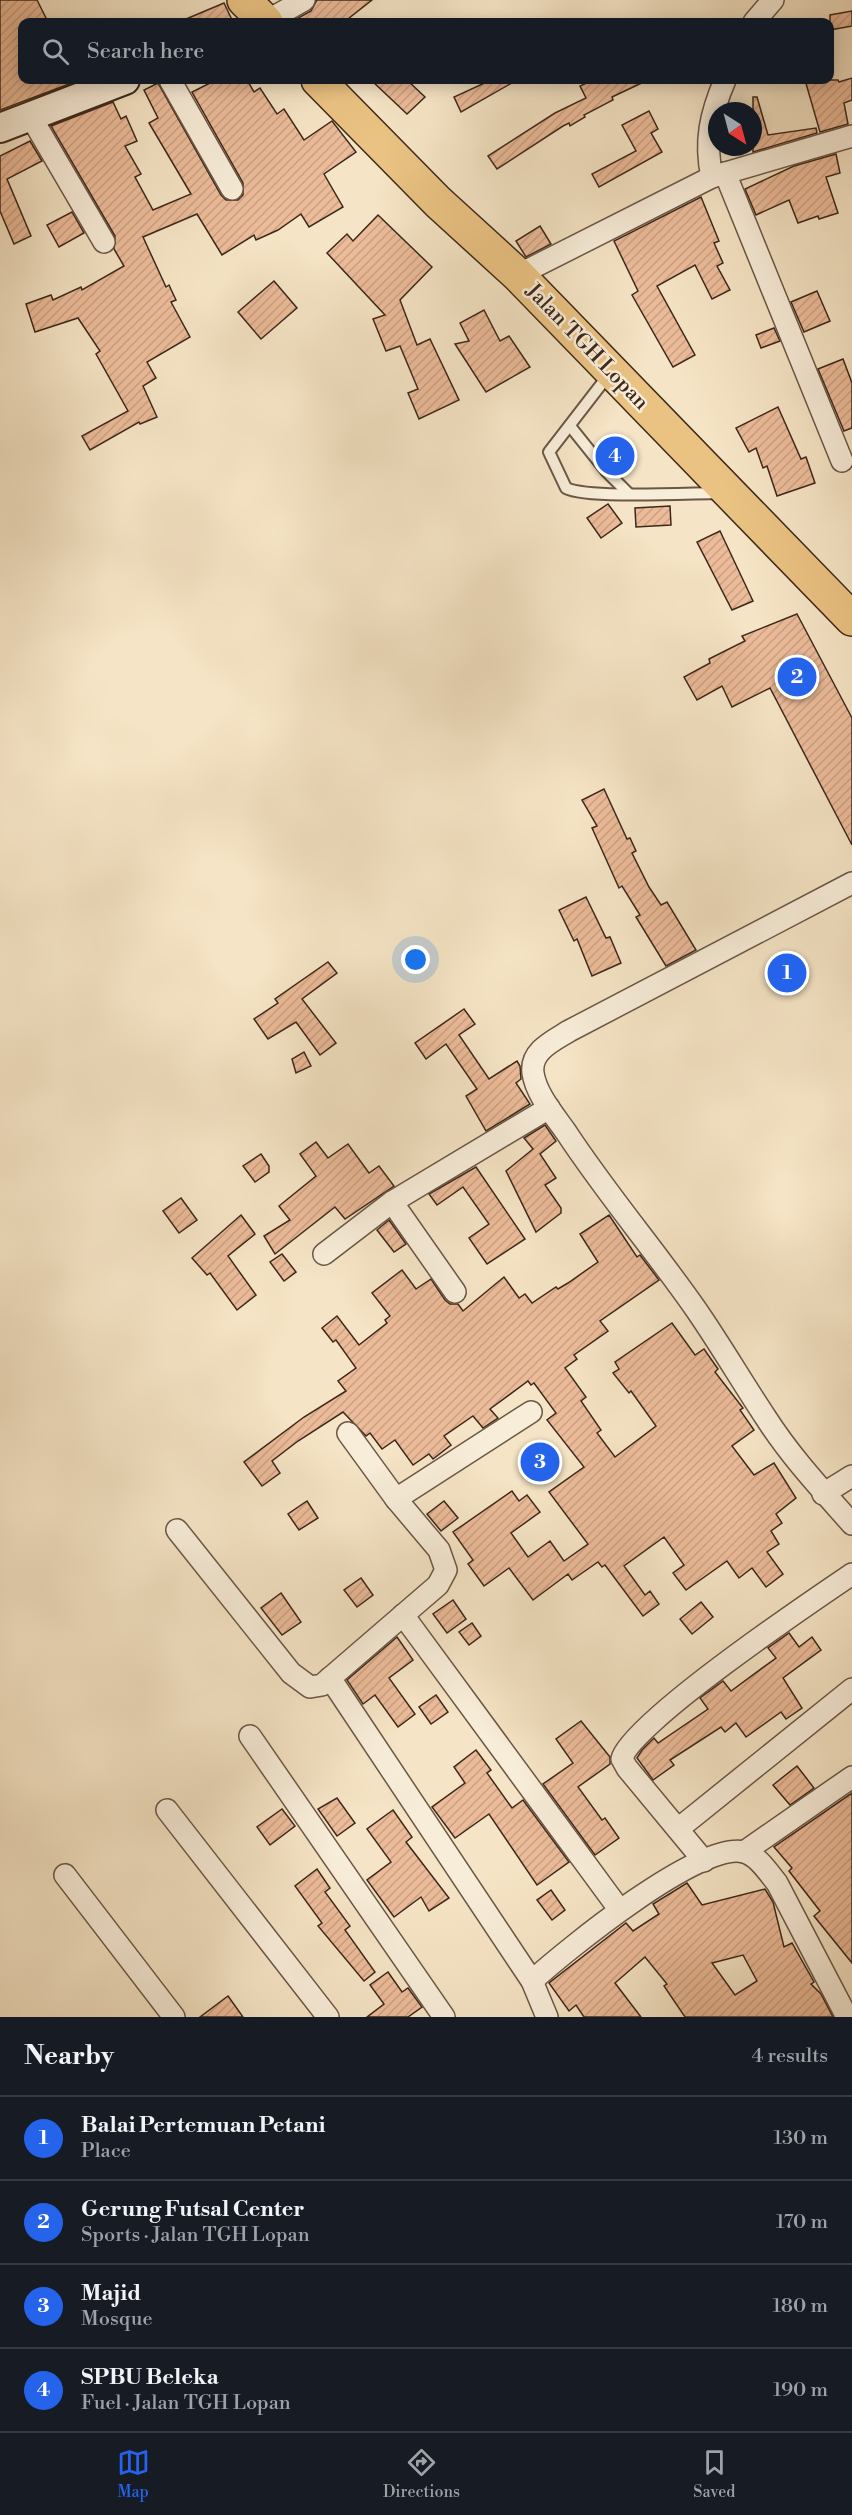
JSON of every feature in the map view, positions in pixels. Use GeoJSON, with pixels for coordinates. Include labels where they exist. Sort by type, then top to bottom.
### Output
{"type":"FeatureCollection","features":[{"type":"Feature","properties":{"kind":"highway"},"geometry":{"type":"LineString","coordinates":[[244,0],[261,18]]}},
{"type":"Feature","properties":{"kind":"highway","name":"Jalan TGH Lopan"},"geometry":{"type":"LineString","coordinates":[[322,84],[438,202],[518,275],[610,373],[852,619]]}},
{"type":"Feature","properties":{"kind":"street"},"geometry":{"type":"LineString","coordinates":[[272,18],[304,0]]}},
{"type":"Feature","properties":{"kind":"street"},"geometry":{"type":"LineString","coordinates":[[757,18],[773,0]]}},
{"type":"Feature","properties":{"kind":"street"},"geometry":{"type":"LineString","coordinates":[[0,128],[115,84]]}},
{"type":"Feature","properties":{"kind":"street"},"geometry":{"type":"LineString","coordinates":[[172,84],[232,189]]}},
{"type":"Feature","properties":{"kind":"street"},"geometry":{"type":"LineString","coordinates":[[722,84],[714,106],[707,139],[719,175],[842,461]]}},
{"type":"Feature","properties":{"kind":"street"},"geometry":{"type":"LineString","coordinates":[[31,117],[104,242]]}},
{"type":"Feature","properties":{"kind":"street"},"geometry":{"type":"LineString","coordinates":[[518,275],[719,175],[852,136]]}},
{"type":"Feature","properties":{"kind":"street"},"geometry":{"type":"LineString","coordinates":[[852,883],[597,1016],[548,1045],[536,1056],[533,1071],[537,1085],[549,1108],[603,1189],[694,1307],[767,1419],[823,1494],[852,1524]]}},
{"type":"Feature","properties":{"kind":"street"},"geometry":{"type":"LineString","coordinates":[[324,1254],[392,1202],[549,1108]]}},
{"type":"Feature","properties":{"kind":"street"},"geometry":{"type":"LineString","coordinates":[[392,1202],[455,1292]]}},
{"type":"Feature","properties":{"kind":"street"},"geometry":{"type":"LineString","coordinates":[[396,1499],[531,1412]]}},
{"type":"Feature","properties":{"kind":"street"},"geometry":{"type":"LineString","coordinates":[[177,1530],[298,1680],[314,1687],[330,1678],[444,1579],[446,1564],[439,1550],[396,1499],[348,1433]]}},
{"type":"Feature","properties":{"kind":"street"},"geometry":{"type":"LineString","coordinates":[[823,1494],[852,1476]]}},
{"type":"Feature","properties":{"kind":"street"},"geometry":{"type":"LineString","coordinates":[[704,1861],[625,1765],[622,1759],[624,1751],[639,1734],[722,1665],[852,1574]]}},
{"type":"Feature","properties":{"kind":"street"},"geometry":{"type":"LineString","coordinates":[[403,1615],[619,1909]]}},
{"type":"Feature","properties":{"kind":"street"},"geometry":{"type":"LineString","coordinates":[[330,1678],[532,1981],[547,2017]]}},
{"type":"Feature","properties":{"kind":"street"},"geometry":{"type":"LineString","coordinates":[[678,1829],[852,1689]]}},
{"type":"Feature","properties":{"kind":"street"},"geometry":{"type":"LineString","coordinates":[[250,1736],[444,2017]]}},
{"type":"Feature","properties":{"kind":"street"},"geometry":{"type":"LineString","coordinates":[[532,1981],[619,1909],[704,1861],[727,1853],[744,1852],[852,1777]]}},
{"type":"Feature","properties":{"kind":"street"},"geometry":{"type":"LineString","coordinates":[[167,1810],[328,2017]]}},
{"type":"Feature","properties":{"kind":"street"},"geometry":{"type":"LineString","coordinates":[[744,1852],[761,1863],[777,1883],[847,2017]]}},
{"type":"Feature","properties":{"kind":"street"},"geometry":{"type":"LineString","coordinates":[[65,1875],[174,2017]]}},
{"type":"Feature","properties":{"kind":"lane"},"geometry":{"type":"LineString","coordinates":[[610,373],[549,452],[566,488],[628,494],[729,493]]}},
{"type":"Feature","properties":{"kind":"lane"},"geometry":{"type":"LineString","coordinates":[[570,426],[606,471],[628,494]]}},
{"type":"Feature","properties":{"kind":"building"},"geometry":{"type":"Polygon","coordinates":[[[0,0],[37,0],[46,18],[18,18],[18,84],[69,84],[0,110],[0,0]]]}},
{"type":"Feature","properties":{"kind":"building"},"geometry":{"type":"Polygon","coordinates":[[[317,0],[372,0],[349,18],[298,18],[311,11],[317,0]]]}},
{"type":"Feature","properties":{"kind":"building"},"geometry":{"type":"Polygon","coordinates":[[[224,3],[231,18],[188,18],[224,3]]]}},
{"type":"Feature","properties":{"kind":"building"},"geometry":{"type":"Polygon","coordinates":[[[852,11],[852,26],[834,29],[834,18],[830,18],[830,15],[852,11]]]}},
{"type":"Feature","properties":{"kind":"building"},"geometry":{"type":"Polygon","coordinates":[[[852,78],[852,100],[844,103],[848,124],[820,132],[806,84],[834,84],[834,80],[839,82],[852,78]]]}},
{"type":"Feature","properties":{"kind":"building"},"geometry":{"type":"Polygon","coordinates":[[[159,84],[221,195],[226,200],[238,200],[243,195],[243,183],[192,92],[208,84],[249,84],[254,92],[260,88],[277,114],[284,109],[304,140],[332,121],[356,152],[324,174],[343,207],[309,227],[301,214],[278,230],[256,240],[254,235],[222,255],[197,214],[143,237],[166,287],[169,285],[176,300],[171,302],[190,337],[147,362],[156,378],[143,386],[157,417],[140,424],[139,422],[90,450],[82,436],[128,411],[96,354],[100,351],[78,318],[35,332],[26,304],[51,295],[53,300],[81,287],[82,290],[124,266],[114,249],[115,236],[51,126],[113,102],[121,119],[126,116],[137,141],[125,146],[141,174],[135,177],[153,210],[191,194],[149,123],[158,118],[144,90],[159,84]]]}},
{"type":"Feature","properties":{"kind":"building"},"geometry":{"type":"Polygon","coordinates":[[[375,84],[411,84],[425,97],[407,114],[375,84]]]}},
{"type":"Feature","properties":{"kind":"building"},"geometry":{"type":"Polygon","coordinates":[[[482,84],[510,84],[461,112],[454,97],[482,84]]]}},
{"type":"Feature","properties":{"kind":"building"},"geometry":{"type":"Polygon","coordinates":[[[584,84],[640,84],[612,97],[613,100],[584,115],[585,117],[570,126],[569,123],[563,126],[497,169],[488,156],[555,113],[586,98],[580,86],[584,84]]]}},
{"type":"Feature","properties":{"kind":"building"},"geometry":{"type":"Polygon","coordinates":[[[753,97],[757,97],[758,102],[753,102],[753,97]]]}},
{"type":"Feature","properties":{"kind":"building"},"geometry":{"type":"Polygon","coordinates":[[[649,111],[658,129],[651,133],[662,152],[599,187],[592,174],[636,151],[622,125],[649,111]]]}},
{"type":"Feature","properties":{"kind":"building"},"geometry":{"type":"Polygon","coordinates":[[[762,114],[768,135],[816,128],[817,133],[762,149],[762,114]]]}},
{"type":"Feature","properties":{"kind":"building"},"geometry":{"type":"Polygon","coordinates":[[[30,141],[42,161],[7,179],[31,236],[14,244],[0,211],[0,156],[30,141]]]}},
{"type":"Feature","properties":{"kind":"building"},"geometry":{"type":"Polygon","coordinates":[[[836,154],[840,173],[826,177],[838,213],[819,219],[818,216],[798,223],[789,200],[756,215],[745,189],[794,166],[836,154]]]}},
{"type":"Feature","properties":{"kind":"building"},"geometry":{"type":"Polygon","coordinates":[[[701,197],[719,241],[714,243],[723,263],[717,266],[730,290],[712,299],[695,265],[657,286],[695,355],[673,367],[632,295],[638,291],[614,241],[701,197]]]}},
{"type":"Feature","properties":{"kind":"building"},"geometry":{"type":"Polygon","coordinates":[[[72,212],[84,233],[59,247],[47,225],[72,212]]]}},
{"type":"Feature","properties":{"kind":"building"},"geometry":{"type":"Polygon","coordinates":[[[378,215],[432,267],[400,300],[417,345],[430,339],[459,400],[419,419],[408,393],[418,389],[400,346],[386,351],[373,319],[385,315],[327,253],[347,234],[353,241],[378,215]]]}},
{"type":"Feature","properties":{"kind":"building"},"geometry":{"type":"Polygon","coordinates":[[[540,226],[551,244],[526,257],[516,241],[540,226]]]}},
{"type":"Feature","properties":{"kind":"building"},"geometry":{"type":"Polygon","coordinates":[[[274,281],[297,308],[261,339],[238,312],[274,281]]]}},
{"type":"Feature","properties":{"kind":"building"},"geometry":{"type":"Polygon","coordinates":[[[817,291],[830,321],[804,332],[791,302],[817,291]]]}},
{"type":"Feature","properties":{"kind":"building"},"geometry":{"type":"Polygon","coordinates":[[[484,310],[500,341],[509,336],[530,367],[486,392],[455,344],[469,341],[460,323],[484,310]]]}},
{"type":"Feature","properties":{"kind":"building"},"geometry":{"type":"Polygon","coordinates":[[[774,328],[780,341],[761,348],[756,335],[774,328]]]}},
{"type":"Feature","properties":{"kind":"building"},"geometry":{"type":"Polygon","coordinates":[[[843,359],[852,383],[852,428],[844,431],[818,369],[843,359]]]}},
{"type":"Feature","properties":{"kind":"building"},"geometry":{"type":"Polygon","coordinates":[[[778,407],[801,459],[806,457],[815,483],[777,496],[767,466],[763,468],[756,448],[749,452],[736,428],[778,407]]]}},
{"type":"Feature","properties":{"kind":"building"},"geometry":{"type":"Polygon","coordinates":[[[608,504],[622,523],[601,538],[587,518],[608,504]]]}},
{"type":"Feature","properties":{"kind":"building"},"geometry":{"type":"Polygon","coordinates":[[[670,506],[671,525],[636,527],[635,508],[670,506]]]}},
{"type":"Feature","properties":{"kind":"building"},"geometry":{"type":"Polygon","coordinates":[[[720,531],[753,601],[732,610],[697,542],[720,531]]]}},
{"type":"Feature","properties":{"kind":"building"},"geometry":{"type":"Polygon","coordinates":[[[797,614],[852,718],[852,845],[770,688],[732,707],[722,686],[697,700],[684,677],[710,663],[709,659],[745,641],[742,636],[797,614]]]}},
{"type":"Feature","properties":{"kind":"building"},"geometry":{"type":"Polygon","coordinates":[[[604,789],[627,839],[630,838],[636,851],[632,853],[649,887],[661,905],[667,902],[696,950],[666,966],[636,917],[640,915],[622,886],[619,888],[592,828],[597,826],[582,800],[604,789]]]}},
{"type":"Feature","properties":{"kind":"building"},"geometry":{"type":"Polygon","coordinates":[[[586,897],[606,938],[610,937],[621,963],[592,976],[577,939],[574,941],[559,910],[586,897]]]}},
{"type":"Feature","properties":{"kind":"building"},"geometry":{"type":"Polygon","coordinates":[[[788,953],[807,979],[786,994],[768,968],[788,953]]]}},
{"type":"Feature","properties":{"kind":"building"},"geometry":{"type":"Polygon","coordinates":[[[328,962],[337,973],[302,999],[336,1043],[320,1055],[296,1022],[268,1039],[254,1019],[278,1003],[275,999],[328,962]]]}},
{"type":"Feature","properties":{"kind":"building"},"geometry":{"type":"Polygon","coordinates":[[[464,1009],[475,1024],[459,1035],[489,1079],[517,1061],[520,1066],[521,1079],[516,1083],[530,1104],[486,1131],[466,1096],[477,1089],[446,1044],[426,1059],[415,1043],[464,1009]]]}},
{"type":"Feature","properties":{"kind":"building"},"geometry":{"type":"Polygon","coordinates":[[[304,1052],[311,1066],[296,1073],[292,1059],[304,1052]]]}},
{"type":"Feature","properties":{"kind":"building"},"geometry":{"type":"Polygon","coordinates":[[[545,1125],[556,1141],[540,1154],[556,1178],[545,1185],[561,1208],[561,1213],[536,1232],[506,1171],[533,1149],[524,1138],[545,1125]]]}},
{"type":"Feature","properties":{"kind":"building"},"geometry":{"type":"Polygon","coordinates":[[[316,1142],[328,1158],[348,1144],[369,1173],[379,1166],[394,1186],[345,1219],[335,1207],[275,1254],[264,1236],[290,1220],[279,1206],[316,1176],[300,1154],[316,1142]]]}},
{"type":"Feature","properties":{"kind":"building"},"geometry":{"type":"Polygon","coordinates":[[[261,1154],[269,1166],[269,1172],[255,1182],[243,1166],[261,1154]]]}},
{"type":"Feature","properties":{"kind":"building"},"geometry":{"type":"Polygon","coordinates":[[[476,1167],[525,1239],[487,1264],[469,1238],[489,1224],[463,1187],[437,1205],[429,1194],[476,1167]]]}},
{"type":"Feature","properties":{"kind":"building"},"geometry":{"type":"Polygon","coordinates":[[[181,1198],[197,1220],[179,1233],[163,1211],[181,1198]]]}},
{"type":"Feature","properties":{"kind":"building"},"geometry":{"type":"Polygon","coordinates":[[[241,1215],[255,1234],[228,1256],[256,1295],[237,1310],[210,1273],[207,1275],[192,1258],[241,1215]]]}},
{"type":"Feature","properties":{"kind":"building"},"geometry":{"type":"Polygon","coordinates":[[[609,1215],[637,1257],[640,1255],[659,1280],[600,1321],[608,1331],[574,1355],[577,1359],[565,1368],[586,1397],[581,1401],[601,1430],[597,1433],[615,1457],[656,1426],[631,1391],[629,1393],[613,1373],[619,1369],[615,1362],[672,1323],[695,1355],[704,1349],[718,1369],[715,1372],[743,1408],[740,1410],[754,1430],[732,1446],[754,1475],[774,1463],[796,1498],[776,1514],[782,1523],[771,1531],[779,1544],[767,1552],[783,1574],[766,1587],[752,1568],[739,1578],[727,1561],[686,1590],[673,1573],[684,1565],[664,1537],[624,1566],[645,1595],[650,1591],[659,1604],[643,1616],[605,1565],[602,1567],[598,1562],[572,1580],[568,1574],[533,1600],[509,1568],[484,1586],[468,1564],[473,1560],[453,1532],[512,1491],[519,1501],[527,1495],[540,1512],[511,1533],[528,1557],[550,1541],[564,1561],[588,1544],[549,1492],[584,1467],[547,1420],[556,1413],[534,1383],[531,1385],[528,1381],[490,1409],[498,1418],[483,1428],[473,1416],[444,1436],[451,1445],[433,1459],[429,1454],[413,1465],[395,1440],[382,1449],[370,1433],[366,1436],[343,1412],[272,1461],[280,1473],[262,1486],[244,1462],[304,1417],[346,1391],[338,1381],[356,1368],[336,1340],[333,1342],[322,1328],[337,1316],[359,1345],[387,1323],[385,1320],[390,1316],[372,1293],[402,1270],[416,1289],[431,1279],[445,1300],[450,1304],[458,1304],[463,1311],[504,1277],[519,1298],[525,1294],[532,1303],[556,1287],[558,1289],[568,1283],[598,1262],[580,1234],[609,1215]]]}},
{"type":"Feature","properties":{"kind":"building"},"geometry":{"type":"Polygon","coordinates":[[[389,1220],[406,1244],[394,1252],[377,1230],[389,1220]]]}},
{"type":"Feature","properties":{"kind":"building"},"geometry":{"type":"Polygon","coordinates":[[[282,1254],[296,1272],[284,1281],[270,1262],[282,1254]]]}},
{"type":"Feature","properties":{"kind":"building"},"geometry":{"type":"Polygon","coordinates":[[[307,1501],[318,1518],[299,1530],[288,1514],[307,1501]]]}},
{"type":"Feature","properties":{"kind":"building"},"geometry":{"type":"Polygon","coordinates":[[[444,1501],[458,1518],[441,1531],[427,1514],[444,1501]]]}},
{"type":"Feature","properties":{"kind":"building"},"geometry":{"type":"Polygon","coordinates":[[[361,1578],[373,1595],[357,1607],[344,1590],[361,1578]]]}},
{"type":"Feature","properties":{"kind":"building"},"geometry":{"type":"Polygon","coordinates":[[[281,1593],[301,1622],[282,1635],[261,1608],[281,1593]]]}},
{"type":"Feature","properties":{"kind":"building"},"geometry":{"type":"Polygon","coordinates":[[[453,1600],[466,1619],[447,1633],[433,1614],[453,1600]]]}},
{"type":"Feature","properties":{"kind":"building"},"geometry":{"type":"Polygon","coordinates":[[[701,1602],[713,1617],[692,1634],[680,1619],[701,1602]]]}},
{"type":"Feature","properties":{"kind":"building"},"geometry":{"type":"Polygon","coordinates":[[[472,1623],[481,1636],[469,1645],[459,1632],[472,1623]]]}},
{"type":"Feature","properties":{"kind":"building"},"geometry":{"type":"Polygon","coordinates":[[[789,1633],[799,1647],[812,1637],[821,1650],[783,1678],[802,1708],[786,1719],[781,1712],[746,1737],[736,1723],[725,1732],[721,1727],[670,1760],[674,1765],[653,1780],[637,1758],[642,1750],[654,1738],[658,1743],[708,1709],[700,1698],[723,1681],[731,1691],[776,1658],[768,1648],[789,1633]]]}},
{"type":"Feature","properties":{"kind":"building"},"geometry":{"type":"Polygon","coordinates":[[[397,1637],[413,1660],[389,1678],[415,1714],[398,1727],[375,1695],[363,1704],[347,1680],[397,1637]]]}},
{"type":"Feature","properties":{"kind":"building"},"geometry":{"type":"Polygon","coordinates":[[[436,1695],[448,1712],[431,1724],[419,1707],[436,1695]]]}},
{"type":"Feature","properties":{"kind":"building"},"geometry":{"type":"Polygon","coordinates":[[[581,1721],[610,1757],[610,1764],[578,1787],[602,1820],[605,1818],[619,1838],[595,1855],[543,1784],[573,1763],[556,1739],[581,1721]]]}},
{"type":"Feature","properties":{"kind":"building"},"geometry":{"type":"Polygon","coordinates":[[[476,1750],[491,1770],[487,1773],[512,1808],[523,1800],[569,1862],[537,1885],[489,1814],[455,1838],[432,1807],[465,1783],[454,1767],[476,1750]]]}},
{"type":"Feature","properties":{"kind":"building"},"geometry":{"type":"Polygon","coordinates":[[[797,1766],[814,1788],[790,1805],[773,1785],[797,1766]]]}},
{"type":"Feature","properties":{"kind":"building"},"geometry":{"type":"Polygon","coordinates":[[[852,1793],[852,1963],[814,1916],[820,1911],[789,1871],[792,1868],[774,1847],[852,1793]]]}},
{"type":"Feature","properties":{"kind":"building"},"geometry":{"type":"Polygon","coordinates":[[[337,1798],[355,1823],[337,1836],[318,1809],[337,1798]]]}},
{"type":"Feature","properties":{"kind":"building"},"geometry":{"type":"Polygon","coordinates":[[[282,1809],[295,1826],[270,1845],[257,1827],[282,1809]]]}},
{"type":"Feature","properties":{"kind":"building"},"geometry":{"type":"Polygon","coordinates":[[[393,1810],[412,1837],[406,1842],[449,1898],[429,1911],[421,1897],[394,1917],[367,1880],[391,1862],[367,1829],[393,1810]]]}},
{"type":"Feature","properties":{"kind":"building"},"geometry":{"type":"Polygon","coordinates":[[[317,1869],[330,1888],[325,1892],[350,1926],[345,1930],[375,1972],[364,1981],[318,1926],[322,1923],[295,1886],[317,1869]]]}},
{"type":"Feature","properties":{"kind":"building"},"geometry":{"type":"Polygon","coordinates":[[[687,1883],[702,1905],[765,1889],[773,1902],[784,1947],[792,1943],[814,1982],[811,1984],[821,1994],[833,2017],[685,2017],[664,1986],[667,1984],[645,1957],[615,1983],[641,2017],[584,2017],[576,2005],[569,2011],[549,1983],[626,1923],[633,1931],[659,1914],[653,1904],[687,1883]],[[743,1955],[712,1963],[735,1995],[757,1981],[743,1955]]]}},
{"type":"Feature","properties":{"kind":"building"},"geometry":{"type":"Polygon","coordinates":[[[551,1890],[565,1910],[552,1920],[537,1900],[551,1890]]]}},
{"type":"Feature","properties":{"kind":"building"},"geometry":{"type":"Polygon","coordinates":[[[388,1972],[402,1992],[408,1988],[422,2007],[408,2017],[367,2017],[384,2004],[370,1985],[388,1972]]]}},
{"type":"Feature","properties":{"kind":"building"},"geometry":{"type":"Polygon","coordinates":[[[228,1996],[243,2017],[200,2017],[228,1996]]]}},
{"type":"Feature","properties":{"kind":"place","name":"SPBU Beleka"},"geometry":{"type":"Point","coordinates":[615,456]}},
{"type":"Feature","properties":{"kind":"place","name":"Gerung Futsal Center"},"geometry":{"type":"Point","coordinates":[797,677]}},
{"type":"Feature","properties":{"kind":"place","name":"Balai Pertemuan Petani"},"geometry":{"type":"Point","coordinates":[787,973]}},
{"type":"Feature","properties":{"kind":"place","name":"Majid"},"geometry":{"type":"Point","coordinates":[540,1462]}}]}
